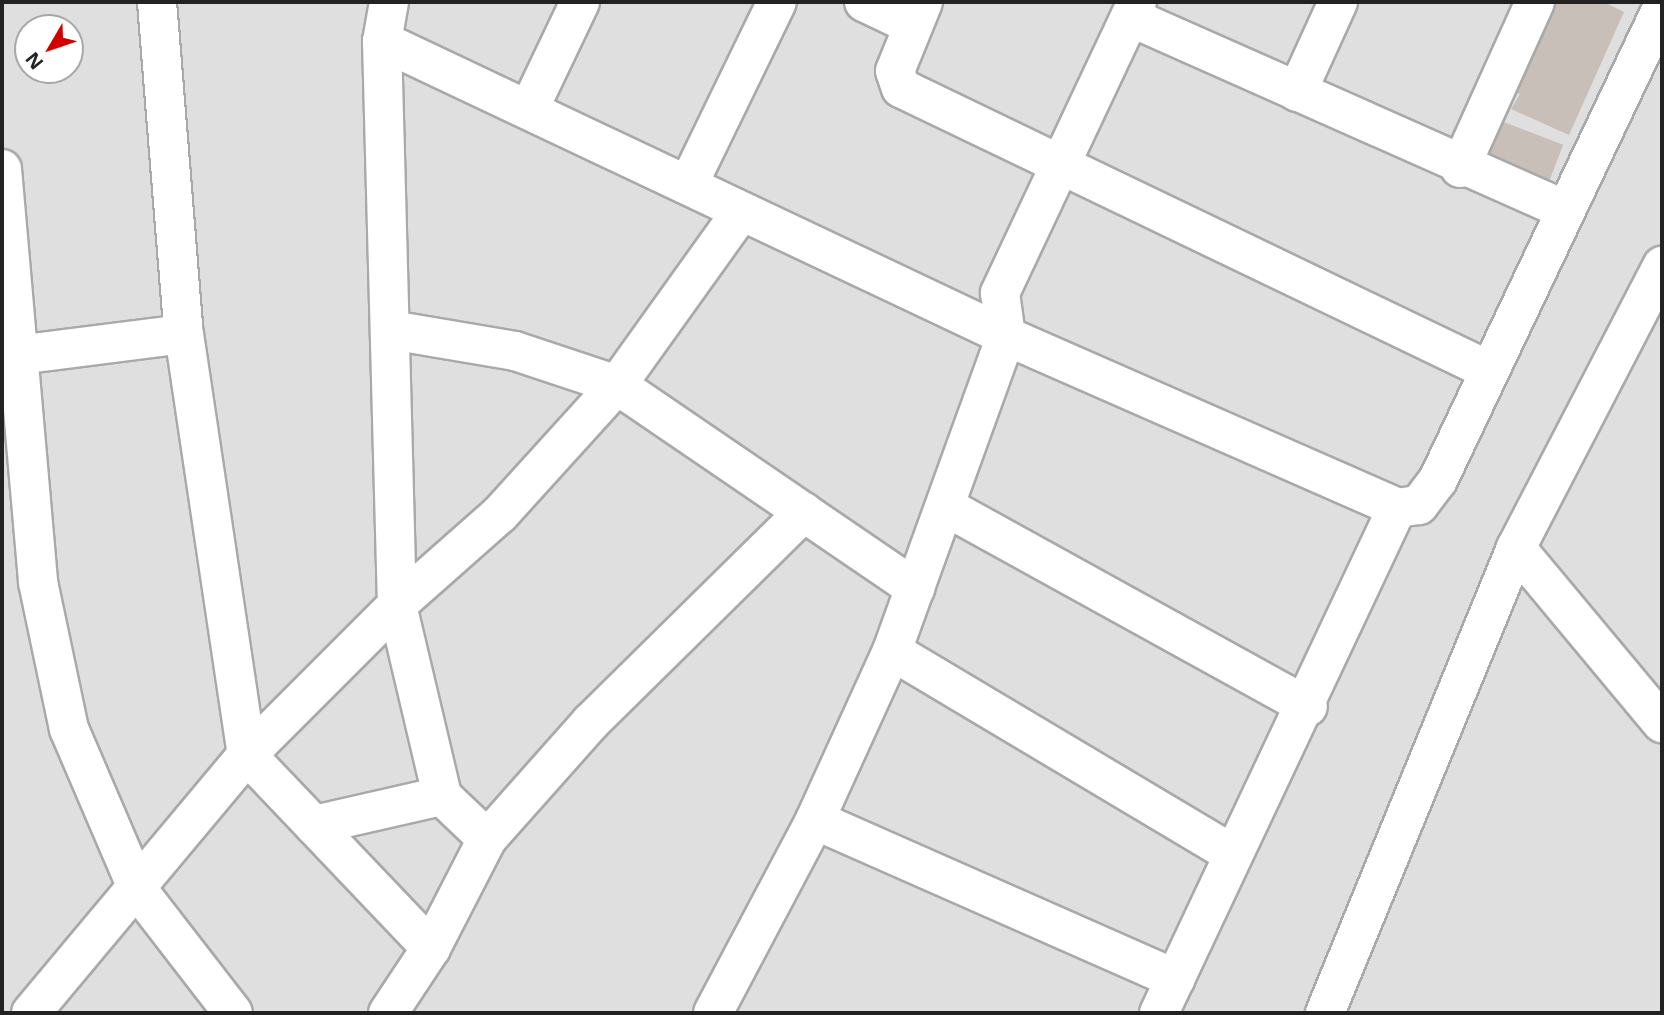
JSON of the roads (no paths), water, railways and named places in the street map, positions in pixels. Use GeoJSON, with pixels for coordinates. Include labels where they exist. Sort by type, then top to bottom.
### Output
{"type":"FeatureCollection","features":[{"type":"Feature","properties":{"kind":"street"},"geometry":{"type":"LineString","coordinates":[[157,2],[184,334],[247,755],[431,948]]}},
{"type":"Feature","properties":{"kind":"street"},"geometry":{"type":"LineString","coordinates":[[388,2],[382,41],[397,605],[442,796],[487,839]]}},
{"type":"Feature","properties":{"kind":"street"},"geometry":{"type":"LineString","coordinates":[[530,107],[580,2]]}},
{"type":"Feature","properties":{"kind":"street"},"geometry":{"type":"LineString","coordinates":[[688,185],[777,2]]}},
{"type":"Feature","properties":{"kind":"street"},"geometry":{"type":"LineString","coordinates":[[864,2],[917,13],[895,71],[901,88],[1489,370]]}},
{"type":"Feature","properties":{"kind":"street"},"geometry":{"type":"LineString","coordinates":[[1297,92],[1338,2]]}},
{"type":"Feature","properties":{"kind":"street"},"geometry":{"type":"LineString","coordinates":[[1460,168],[1535,2]]}},
{"type":"Feature","properties":{"kind":"street"},"geometry":{"type":"LineString","coordinates":[[382,41],[530,107],[740,213],[1006,336],[1397,508],[1419,505],[1438,480],[1563,209],[1662,8]]}},
{"type":"Feature","properties":{"kind":"street"},"geometry":{"type":"LineString","coordinates":[[713,1013],[815,820],[892,651],[948,508],[1006,336],[1000,293],[1134,9],[1297,92],[1460,168],[1563,209]]}},
{"type":"Feature","properties":{"kind":"street"},"geometry":{"type":"LineString","coordinates":[[2,169],[12,354],[38,582],[69,730],[138,890],[233,1013]]}},
{"type":"Feature","properties":{"kind":"street"},"geometry":{"type":"LineString","coordinates":[[51,1006],[138,890],[247,755],[397,605],[500,513],[617,385],[740,213]]}},
{"type":"Feature","properties":{"kind":"street"},"geometry":{"type":"LineString","coordinates":[[1325,1013],[1516,548],[1662,266]]}},
{"type":"Feature","properties":{"kind":"street"},"geometry":{"type":"LineString","coordinates":[[391,330],[515,351],[617,385],[915,588]]}},
{"type":"Feature","properties":{"kind":"street"},"geometry":{"type":"LineString","coordinates":[[12,354],[184,334]]}},
{"type":"Feature","properties":{"kind":"street"},"geometry":{"type":"LineString","coordinates":[[948,508],[1308,706]]}},
{"type":"Feature","properties":{"kind":"street"},"geometry":{"type":"LineString","coordinates":[[1159,1013],[1233,854],[1308,706],[1397,508]]}},
{"type":"Feature","properties":{"kind":"street"},"geometry":{"type":"LineString","coordinates":[[388,1013],[431,948],[487,839],[591,722],[804,512]]}},
{"type":"Feature","properties":{"kind":"street"},"geometry":{"type":"LineString","coordinates":[[1516,548],[1662,723]]}},
{"type":"Feature","properties":{"kind":"street"},"geometry":{"type":"LineString","coordinates":[[892,651],[1233,854]]}},
{"type":"Feature","properties":{"kind":"street"},"geometry":{"type":"LineString","coordinates":[[314,825],[442,796]]}},
{"type":"Feature","properties":{"kind":"street"},"geometry":{"type":"LineString","coordinates":[[815,820],[1175,979]]}}]}
